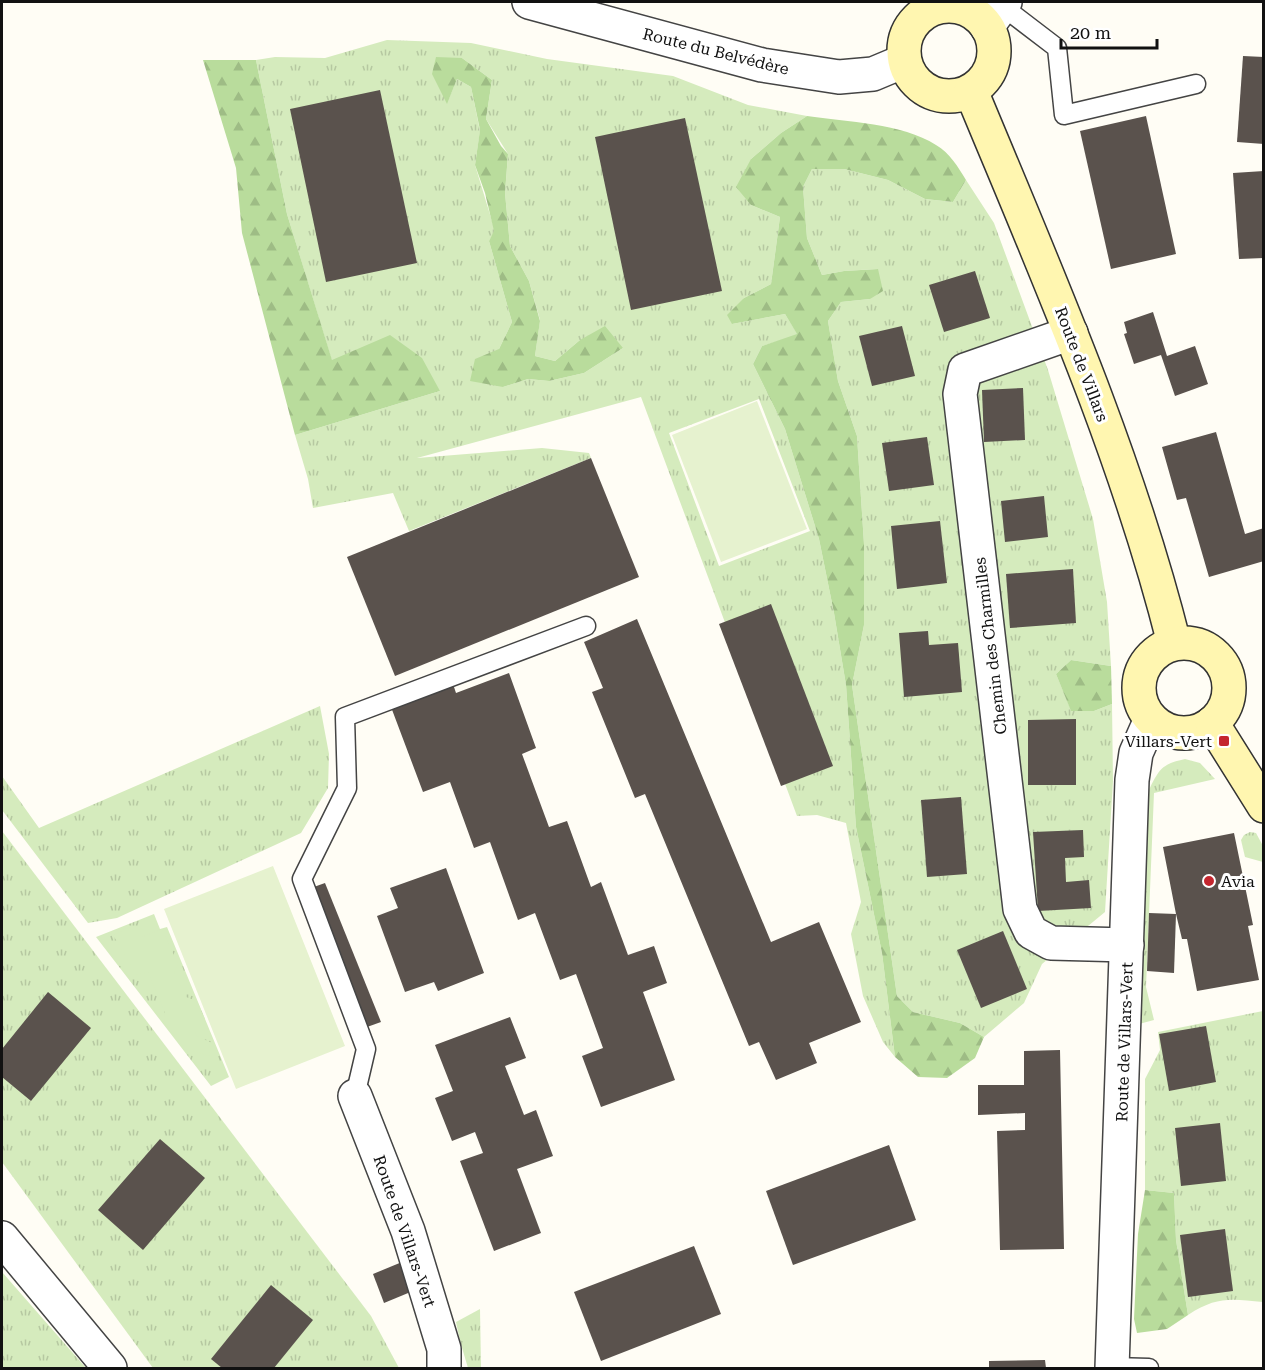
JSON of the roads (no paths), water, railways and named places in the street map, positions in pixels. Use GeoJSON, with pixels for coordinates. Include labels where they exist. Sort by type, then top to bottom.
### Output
{"type":"FeatureCollection","features":[{"type":"Feature","properties":{"kind":"main road"},"geometry":{"type":"LineString","coordinates":[[941,4],[968,10],[979,17],[998,11],[993,63],[985,79],[971,91],[951,97],[930,93],[914,80],[904,61],[904,46],[908,32],[916,20],[941,4]]}},
{"type":"Feature","properties":{"kind":"main road","name":"Route de Villars"},"geometry":{"type":"LineString","coordinates":[[971,91],[1071,333],[1132,498],[1174,643]]}},
{"type":"Feature","properties":{"kind":"main road"},"geometry":{"type":"LineString","coordinates":[[1189,642],[1204,646],[1216,655],[1225,667],[1230,682],[1228,698],[1222,712],[1212,723],[1201,730],[1188,733],[1162,728],[1151,719],[1142,706],[1138,691],[1140,675],[1147,660],[1159,649],[1174,643],[1189,642]]}},
{"type":"Feature","properties":{"kind":"main road"},"geometry":{"type":"LineString","coordinates":[[1212,723],[1263,806]]}},
{"type":"Feature","properties":{"kind":"street","name":"Route du Belvédère"},"geometry":{"type":"LineString","coordinates":[[529,2],[762,65],[839,77],[873,74],[904,61]]}},
{"type":"Feature","properties":{"kind":"street","name":"Chemin des Charmilles"},"geometry":{"type":"LineString","coordinates":[[1071,333],[965,370],[960,394],[1020,909],[1031,932],[1051,943],[1127,945]]}},
{"type":"Feature","properties":{"kind":"street","name":"Route de Villars-Vert"},"geometry":{"type":"LineString","coordinates":[[1112,1368],[1132,780],[1136,753],[1151,719]]}},
{"type":"Feature","properties":{"kind":"street","name":"Route de Villars-Vert"},"geometry":{"type":"LineString","coordinates":[[355,1096],[408,1231],[444,1349],[444,1368]]}},
{"type":"Feature","properties":{"kind":"street"},"geometry":{"type":"LineString","coordinates":[[2,1238],[110,1368]]}},
{"type":"Feature","properties":{"kind":"lane"},"geometry":{"type":"LineString","coordinates":[[998,11],[1057,48],[1064,115],[1196,84]]}},
{"type":"Feature","properties":{"kind":"lane"},"geometry":{"type":"LineString","coordinates":[[355,1096],[366,1049],[302,879],[347,788],[345,717],[586,626]]}},
{"type":"Feature","properties":{"kind":"lane"},"geometry":{"type":"LineString","coordinates":[[1112,1368],[1149,1368]]}},
{"type":"Feature","properties":{"kind":"place","name":"Villars-Vert"},"geometry":{"type":"Point","coordinates":[1224,741]}},
{"type":"Feature","properties":{"kind":"place","name":"Avia"},"geometry":{"type":"Point","coordinates":[1209,881]}}]}
